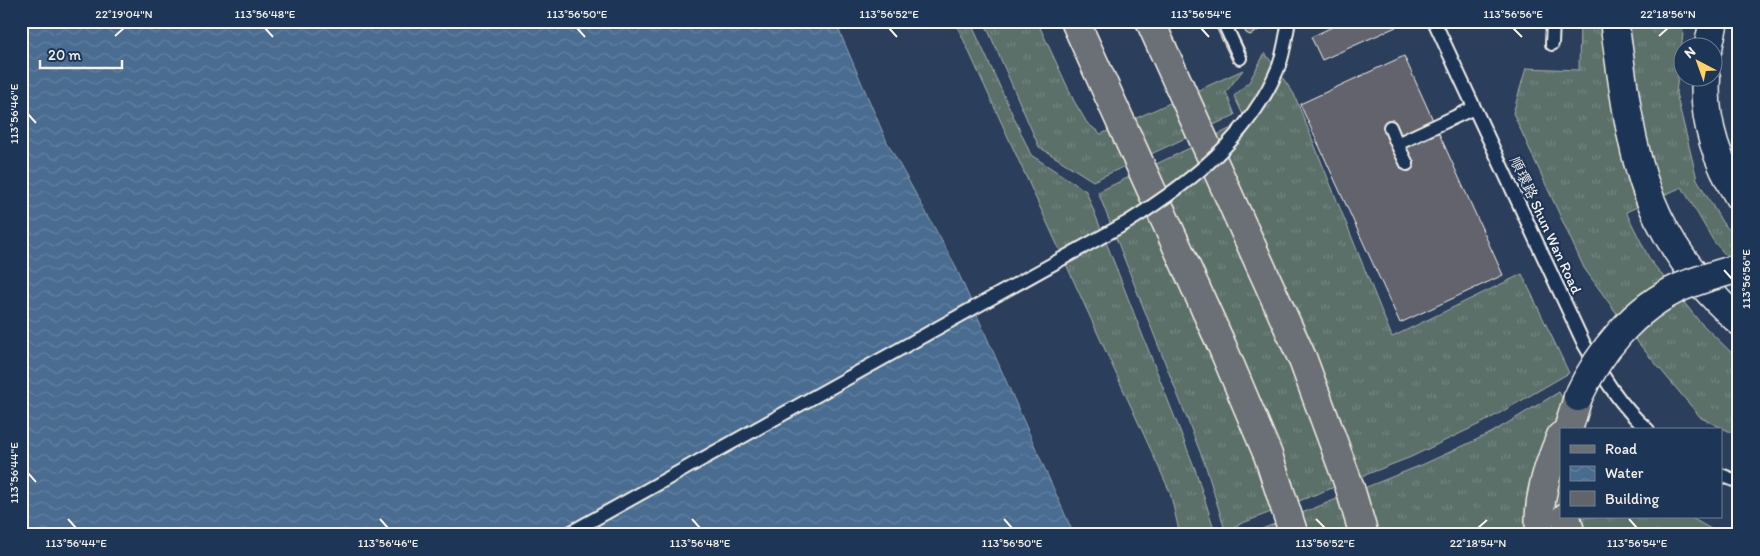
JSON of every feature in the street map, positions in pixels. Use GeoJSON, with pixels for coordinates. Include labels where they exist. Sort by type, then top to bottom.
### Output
{"type":"FeatureCollection","features":[{"type":"Feature","properties":{"kind":"main road"},"geometry":{"type":"LineString","coordinates":[[1075,21],[1226,355],[1268,455],[1294,535]]}},
{"type":"Feature","properties":{"kind":"main road"},"geometry":{"type":"LineString","coordinates":[[1150,21],[1303,360],[1349,485],[1364,535]]}},
{"type":"Feature","properties":{"kind":"main road"},"geometry":{"type":"LineString","coordinates":[[1565,428],[1578,397]]}},
{"type":"Feature","properties":{"kind":"main road"},"geometry":{"type":"LineString","coordinates":[[1569,428],[1578,397]]}},
{"type":"Feature","properties":{"kind":"main road"},"geometry":{"type":"LineString","coordinates":[[1540,535],[1539,518],[1544,480],[1560,439]]}},
{"type":"Feature","properties":{"kind":"main road"},"geometry":{"type":"LineString","coordinates":[[1566,518],[1571,535]]}},
{"type":"Feature","properties":{"kind":"street"},"geometry":{"type":"LineString","coordinates":[[1614,21],[1635,149],[1657,216],[1682,258],[1725,309],[1739,321]]}},
{"type":"Feature","properties":{"kind":"street"},"geometry":{"type":"LineString","coordinates":[[1710,38],[1714,21]]}},
{"type":"Feature","properties":{"kind":"street"},"geometry":{"type":"LineString","coordinates":[[1706,88],[1707,116],[1714,146],[1725,173],[1739,197]]}},
{"type":"Feature","properties":{"kind":"street"},"geometry":{"type":"LineString","coordinates":[[1578,397],[1605,350],[1623,329],[1641,313],[1680,288],[1739,268]]}},
{"type":"Feature","properties":{"kind":"lane"},"geometry":{"type":"LineString","coordinates":[[1223,21],[1240,58]]}},
{"type":"Feature","properties":{"kind":"lane"},"geometry":{"type":"LineString","coordinates":[[566,535],[1119,227],[1164,200],[1216,158],[1246,124],[1261,101],[1279,65],[1289,21]]}},
{"type":"Feature","properties":{"kind":"lane","name":"順環路 Shun Wan Road"},"geometry":{"type":"LineString","coordinates":[[1434,21],[1584,344],[1606,382],[1625,408],[1646,428]]}},
{"type":"Feature","properties":{"kind":"lane"},"geometry":{"type":"LineString","coordinates":[[1552,44],[1553,21]]}},
{"type":"Feature","properties":{"kind":"lane"},"geometry":{"type":"LineString","coordinates":[[1397,144],[1474,108]]}},
{"type":"Feature","properties":{"kind":"lane"},"geometry":{"type":"LineString","coordinates":[[1390,127],[1407,164]]}},
{"type":"Feature","properties":{"kind":"lane"},"geometry":{"type":"LineString","coordinates":[[1722,475],[1739,482]]}},
{"type":"Feature","properties":{"kind":"green space"},"geometry":{"type":"Polygon","coordinates":[[[955,21],[970,21],[1031,155],[1086,191],[1195,469],[1216,535],[1180,535],[1170,492],[955,21]]]}},
{"type":"Feature","properties":{"kind":"green space"},"geometry":{"type":"Polygon","coordinates":[[[984,21],[1037,21],[1074,101],[1087,123],[1101,134],[1243,70],[1226,92],[1235,115],[1093,181],[1039,147],[984,21]]]}},
{"type":"Feature","properties":{"kind":"green space"},"geometry":{"type":"Polygon","coordinates":[[[1580,21],[1682,21],[1683,38],[1672,38],[1672,88],[1677,88],[1676,93],[1697,179],[1722,222],[1739,240],[1739,270],[1714,242],[1682,187],[1626,212],[1650,260],[1699,321],[1739,360],[1739,436],[1701,418],[1635,339],[1584,268],[1513,113],[1526,68],[1579,70],[1580,21]]]}},
{"type":"Feature","properties":{"kind":"green space"},"geometry":{"type":"Polygon","coordinates":[[[1265,53],[1294,94],[1392,337],[1522,274],[1569,373],[1486,421],[1411,457],[1225,530],[1206,467],[1098,192],[1246,121],[1234,96],[1249,82],[1265,53]]]}},
{"type":"Feature","properties":{"kind":"green space"},"geometry":{"type":"Polygon","coordinates":[[[1559,392],[1579,428],[1560,428],[1560,518],[1692,518],[1711,529],[1739,535],[1247,535],[1424,464],[1491,433],[1559,392]]]}},
{"type":"Feature","properties":{"kind":"water"},"geometry":{"type":"Polygon","coordinates":[[[21,21],[835,21],[887,142],[954,263],[1074,535],[21,535],[21,21]]]}},
{"type":"Feature","properties":{"kind":"building"},"geometry":{"type":"Polygon","coordinates":[[[1213,21],[1231,21],[1248,56],[1233,63],[1213,21]]]}},
{"type":"Feature","properties":{"kind":"building"},"geometry":{"type":"Polygon","coordinates":[[[1240,21],[1259,21],[1259,30],[1250,35],[1246,33],[1240,21]]]}},
{"type":"Feature","properties":{"kind":"building"},"geometry":{"type":"Polygon","coordinates":[[[1345,21],[1393,21],[1396,27],[1322,60],[1311,37],[1345,21]]]}},
{"type":"Feature","properties":{"kind":"building"},"geometry":{"type":"Polygon","coordinates":[[[1404,56],[1503,275],[1400,323],[1300,104],[1404,56]]]}}]}
